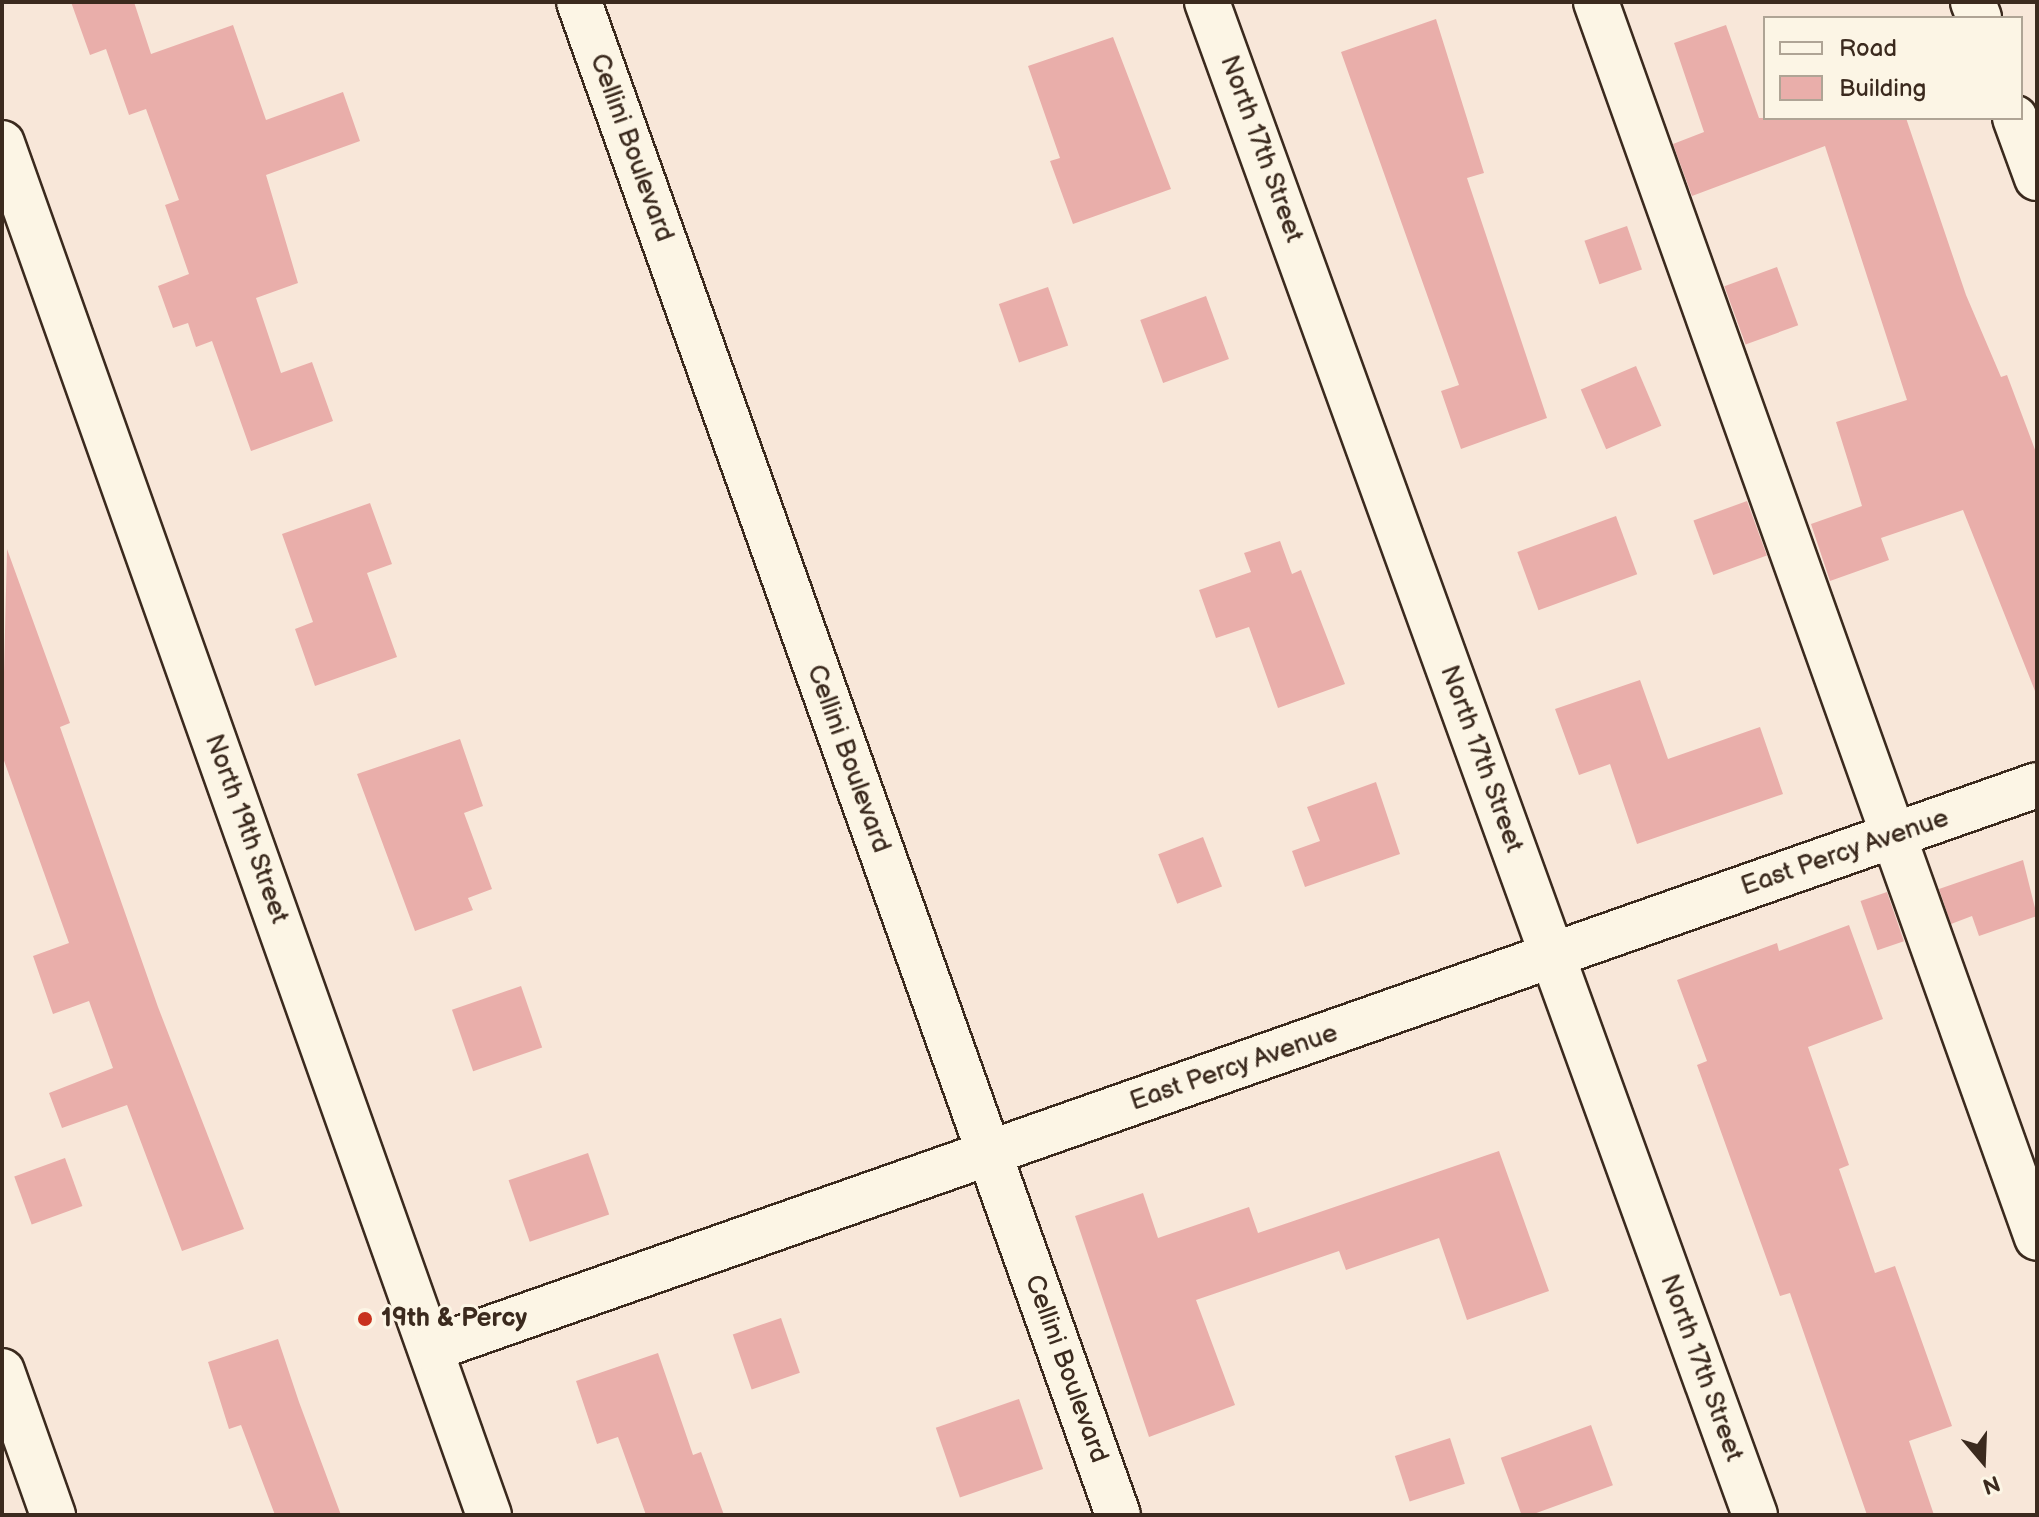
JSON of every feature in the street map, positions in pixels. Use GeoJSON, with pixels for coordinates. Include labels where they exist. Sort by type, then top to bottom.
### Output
{"type":"FeatureCollection","features":[{"type":"Feature","properties":{"kind":"street","name":"Cellini Boulevard"},"geometry":{"type":"LineString","coordinates":[[579,2],[1118,1515]]}},
{"type":"Feature","properties":{"kind":"street","name":"North 17th Street"},"geometry":{"type":"LineString","coordinates":[[1207,2],[1755,1515]]}},
{"type":"Feature","properties":{"kind":"street"},"geometry":{"type":"LineString","coordinates":[[1596,2],[2037,1238]]}},
{"type":"Feature","properties":{"kind":"street"},"geometry":{"type":"LineString","coordinates":[[2016,120],[2037,178]]}},
{"type":"Feature","properties":{"kind":"street","name":"North 19th Street"},"geometry":{"type":"LineString","coordinates":[[2,143],[489,1515]]}},
{"type":"Feature","properties":{"kind":"street","name":"East Percy Avenue"},"geometry":{"type":"LineString","coordinates":[[431,1349],[2037,785]]}},
{"type":"Feature","properties":{"kind":"street"},"geometry":{"type":"LineString","coordinates":[[2,1371],[53,1515]]}},
{"type":"Feature","properties":{"kind":"building"},"geometry":{"type":"Polygon","coordinates":[[[71,2],[134,2],[151,54],[233,25],[266,120],[343,92],[360,141],[266,175],[298,283],[256,298],[281,373],[312,362],[333,421],[251,451],[212,341],[196,347],[188,323],[173,328],[158,286],[189,274],[165,205],[179,200],[146,109],[129,115],[106,49],[90,55],[71,2]]]}},
{"type":"Feature","properties":{"kind":"building"},"geometry":{"type":"Polygon","coordinates":[[[1436,19],[1484,173],[1467,178],[1547,418],[1461,449],[1441,391],[1459,385],[1341,52],[1436,19]]]}},
{"type":"Feature","properties":{"kind":"building"},"geometry":{"type":"Polygon","coordinates":[[[1726,25],[1759,118],[1763,120],[1907,120],[1966,295],[2001,377],[2007,375],[2037,455],[2037,696],[1963,510],[1881,538],[1889,560],[1830,581],[1811,524],[1862,506],[1836,422],[1907,400],[1825,146],[1692,196],[1673,144],[1704,132],[1674,43],[1726,25]]]}},
{"type":"Feature","properties":{"kind":"building"},"geometry":{"type":"Polygon","coordinates":[[[1113,37],[1171,189],[1073,224],[1050,161],[1060,158],[1028,66],[1113,37]]]}},
{"type":"Feature","properties":{"kind":"building"},"geometry":{"type":"Polygon","coordinates":[[[1627,226],[1642,269],[1599,284],[1584,241],[1627,226]]]}},
{"type":"Feature","properties":{"kind":"building"},"geometry":{"type":"Polygon","coordinates":[[[1777,267],[1798,325],[1746,344],[1724,286],[1777,267]]]}},
{"type":"Feature","properties":{"kind":"building"},"geometry":{"type":"Polygon","coordinates":[[[1048,287],[1068,346],[1019,363],[999,304],[1048,287]]]}},
{"type":"Feature","properties":{"kind":"building"},"geometry":{"type":"Polygon","coordinates":[[[1206,296],[1229,359],[1163,383],[1140,320],[1206,296]]]}},
{"type":"Feature","properties":{"kind":"building"},"geometry":{"type":"Polygon","coordinates":[[[1636,366],[1661,426],[1606,449],[1581,389],[1636,366]]]}},
{"type":"Feature","properties":{"kind":"building"},"geometry":{"type":"Polygon","coordinates":[[[1747,501],[1767,556],[1713,575],[1693,520],[1747,501]]]}},
{"type":"Feature","properties":{"kind":"building"},"geometry":{"type":"Polygon","coordinates":[[[370,503],[392,564],[367,573],[397,657],[315,686],[295,629],[313,622],[282,534],[370,503]]]}},
{"type":"Feature","properties":{"kind":"building"},"geometry":{"type":"Polygon","coordinates":[[[1616,516],[1637,574],[1539,610],[1517,552],[1616,516]]]}},
{"type":"Feature","properties":{"kind":"building"},"geometry":{"type":"Polygon","coordinates":[[[1280,541],[1292,574],[1301,570],[1345,684],[1278,708],[1249,627],[1216,638],[1199,590],[1251,572],[1244,553],[1280,541]]]}},
{"type":"Feature","properties":{"kind":"building"},"geometry":{"type":"Polygon","coordinates":[[[7,549],[70,723],[60,727],[158,1007],[244,1229],[182,1251],[127,1105],[62,1128],[49,1093],[113,1068],[89,1001],[53,1014],[33,956],[69,943],[2,755],[7,549]]]}},
{"type":"Feature","properties":{"kind":"building"},"geometry":{"type":"Polygon","coordinates":[[[1640,680],[1668,759],[1760,727],[1783,794],[1637,844],[1610,764],[1579,775],[1555,709],[1640,680]]]}},
{"type":"Feature","properties":{"kind":"building"},"geometry":{"type":"Polygon","coordinates":[[[460,739],[483,806],[464,813],[492,889],[468,898],[473,910],[415,931],[357,774],[460,739]]]}},
{"type":"Feature","properties":{"kind":"building"},"geometry":{"type":"Polygon","coordinates":[[[1376,782],[1400,854],[1305,887],[1292,851],[1320,841],[1307,807],[1376,782]]]}},
{"type":"Feature","properties":{"kind":"building"},"geometry":{"type":"Polygon","coordinates":[[[1203,837],[1222,886],[1177,904],[1158,854],[1203,837]]]}},
{"type":"Feature","properties":{"kind":"building"},"geometry":{"type":"Polygon","coordinates":[[[2023,860],[2037,916],[1979,936],[1972,916],[1951,924],[1939,889],[2023,860]]]}},
{"type":"Feature","properties":{"kind":"building"},"geometry":{"type":"Polygon","coordinates":[[[1887,892],[1904,941],[1877,950],[1861,901],[1887,892]]]}},
{"type":"Feature","properties":{"kind":"building"},"geometry":{"type":"Polygon","coordinates":[[[1849,925],[1883,1019],[1808,1047],[1849,1165],[1839,1169],[1875,1273],[1895,1266],[1952,1426],[1909,1441],[1934,1515],[1867,1515],[1790,1293],[1780,1296],[1697,1065],[1707,1061],[1677,980],[1777,943],[1779,951],[1849,925]]]}},
{"type":"Feature","properties":{"kind":"building"},"geometry":{"type":"Polygon","coordinates":[[[521,986],[542,1047],[473,1071],[452,1010],[521,986]]]}},
{"type":"Feature","properties":{"kind":"building"},"geometry":{"type":"Polygon","coordinates":[[[1499,1151],[1549,1291],[1467,1320],[1439,1238],[1346,1270],[1339,1251],[1196,1300],[1235,1405],[1149,1437],[1075,1216],[1143,1193],[1158,1238],[1249,1207],[1258,1233],[1499,1151]]]}},
{"type":"Feature","properties":{"kind":"building"},"geometry":{"type":"Polygon","coordinates":[[[588,1153],[609,1214],[530,1242],[509,1180],[588,1153]]]}},
{"type":"Feature","properties":{"kind":"building"},"geometry":{"type":"Polygon","coordinates":[[[65,1158],[82,1206],[32,1224],[14,1176],[65,1158]]]}},
{"type":"Feature","properties":{"kind":"building"},"geometry":{"type":"Polygon","coordinates":[[[781,1318],[800,1373],[752,1389],[733,1335],[781,1318]]]}},
{"type":"Feature","properties":{"kind":"building"},"geometry":{"type":"Polygon","coordinates":[[[278,1339],[341,1515],[275,1515],[241,1425],[229,1429],[208,1362],[278,1339]]]}},
{"type":"Feature","properties":{"kind":"building"},"geometry":{"type":"Polygon","coordinates":[[[658,1353],[693,1455],[701,1452],[724,1515],[646,1515],[618,1437],[597,1444],[576,1381],[658,1353]]]}},
{"type":"Feature","properties":{"kind":"building"},"geometry":{"type":"Polygon","coordinates":[[[1019,1399],[1043,1469],[960,1498],[936,1428],[1019,1399]]]}},
{"type":"Feature","properties":{"kind":"building"},"geometry":{"type":"Polygon","coordinates":[[[1591,1425],[1613,1485],[1531,1515],[1522,1515],[1501,1458],[1591,1425]]]}},
{"type":"Feature","properties":{"kind":"building"},"geometry":{"type":"Polygon","coordinates":[[[1450,1438],[1465,1484],[1410,1502],[1395,1456],[1450,1438]]]}},
{"type":"Feature","properties":{"kind":"place","name":"19th & Percy"},"geometry":{"type":"Point","coordinates":[365,1319]}}]}
